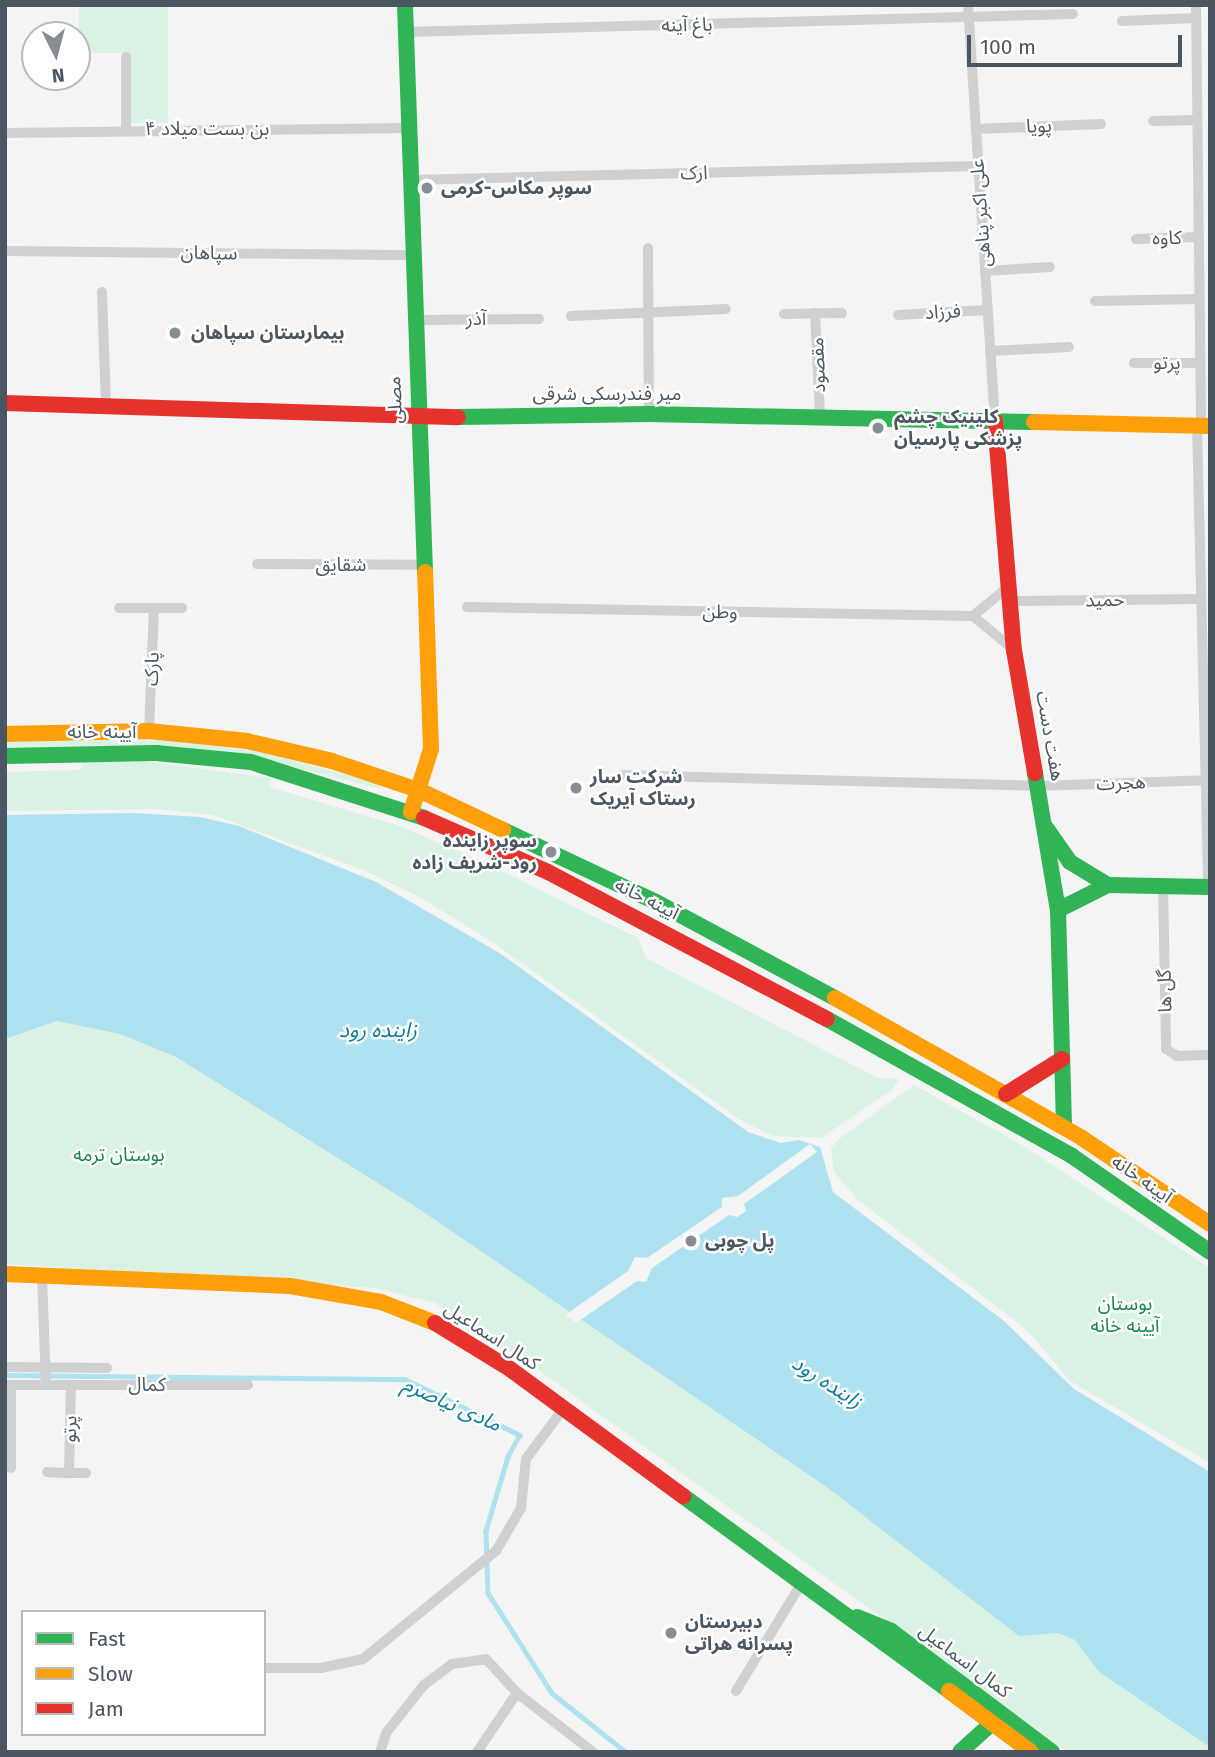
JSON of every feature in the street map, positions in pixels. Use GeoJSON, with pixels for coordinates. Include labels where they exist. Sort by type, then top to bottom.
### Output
{"type":"FeatureCollection","features":[{"type":"Feature","properties":{"kind":"main road","name":"مصلی"},"geometry":{"type":"LineString","coordinates":[[405,5],[413,320],[431,749],[421,791],[411,812]]}},
{"type":"Feature","properties":{"kind":"main road","name":"میر فندرسکی شرقی"},"geometry":{"type":"LineString","coordinates":[[5,403],[417,418],[649,414],[1203,425]]}},
{"type":"Feature","properties":{"kind":"main road","name":"هفت دست"},"geometry":{"type":"LineString","coordinates":[[995,421],[1014,650],[1058,910],[1064,1127]]}},
{"type":"Feature","properties":{"kind":"main road","name":"آیینه خانه"},"geometry":{"type":"LineString","coordinates":[[5,734],[149,731],[247,741],[332,761],[421,791],[656,902],[1006,1094],[1064,1127],[1210,1224]]}},
{"type":"Feature","properties":{"kind":"main road","name":"آیینه خانه"},"geometry":{"type":"LineString","coordinates":[[5,756],[156,752],[251,762],[411,812],[548,872],[913,1063],[1072,1156],[1210,1252]]}},
{"type":"Feature","properties":{"kind":"main road"},"geometry":{"type":"LineString","coordinates":[[1044,825],[1070,862],[1108,885]]}},
{"type":"Feature","properties":{"kind":"main road"},"geometry":{"type":"LineString","coordinates":[[1058,910],[1108,885],[1209,887]]}},
{"type":"Feature","properties":{"kind":"main road"},"geometry":{"type":"LineString","coordinates":[[1006,1094],[1062,1059]]}},
{"type":"Feature","properties":{"kind":"main road","name":"کمال اسماعیل"},"geometry":{"type":"LineString","coordinates":[[5,1274],[290,1286],[381,1303],[436,1323],[467,1340],[803,1581],[847,1613],[878,1643],[1031,1752]]}},
{"type":"Feature","properties":{"kind":"main road","name":"کمال اسماعیل"},"geometry":{"type":"LineString","coordinates":[[847,1613],[891,1631],[1052,1752]]}},
{"type":"Feature","properties":{"kind":"main road"},"geometry":{"type":"LineString","coordinates":[[960,1752],[992,1723]]}},
{"type":"Feature","properties":{"kind":"street","name":"علی اکبر پناهی"},"geometry":{"type":"LineString","coordinates":[[968,5],[995,421]]}},
{"type":"Feature","properties":{"kind":"street"},"geometry":{"type":"LineString","coordinates":[[1196,5],[1197,120],[1204,189],[1198,237],[1203,304],[1201,598],[1209,887]]}},
{"type":"Feature","properties":{"kind":"street","name":"باغ آینه"},"geometry":{"type":"LineString","coordinates":[[405,32],[1073,14]]}},
{"type":"Feature","properties":{"kind":"street"},"geometry":{"type":"LineString","coordinates":[[1122,21],[1196,18]]}},
{"type":"Feature","properties":{"kind":"street"},"geometry":{"type":"LineString","coordinates":[[126,57],[126,130]]}},
{"type":"Feature","properties":{"kind":"street"},"geometry":{"type":"LineString","coordinates":[[1196,68],[1210,68]]}},
{"type":"Feature","properties":{"kind":"street"},"geometry":{"type":"LineString","coordinates":[[1153,121],[1197,120]]}},
{"type":"Feature","properties":{"kind":"street","name":"پویا"},"geometry":{"type":"LineString","coordinates":[[976,129],[1101,124]]}},
{"type":"Feature","properties":{"kind":"street","name":"بن بست میلاد ۴"},"geometry":{"type":"LineString","coordinates":[[5,133],[408,128]]}},
{"type":"Feature","properties":{"kind":"street","name":"ارک"},"geometry":{"type":"LineString","coordinates":[[411,180],[978,166]]}},
{"type":"Feature","properties":{"kind":"street","name":"کاوه"},"geometry":{"type":"LineString","coordinates":[[1136,239],[1198,237]]}},
{"type":"Feature","properties":{"kind":"street"},"geometry":{"type":"LineString","coordinates":[[648,248],[649,414]]}},
{"type":"Feature","properties":{"kind":"street","name":"سپاهان"},"geometry":{"type":"LineString","coordinates":[[5,251],[412,255]]}},
{"type":"Feature","properties":{"kind":"street"},"geometry":{"type":"LineString","coordinates":[[985,271],[1050,267]]}},
{"type":"Feature","properties":{"kind":"street"},"geometry":{"type":"LineString","coordinates":[[102,292],[106,408]]}},
{"type":"Feature","properties":{"kind":"street"},"geometry":{"type":"LineString","coordinates":[[1095,301],[1203,304]]}},
{"type":"Feature","properties":{"kind":"street"},"geometry":{"type":"LineString","coordinates":[[571,316],[726,309]]}},
{"type":"Feature","properties":{"kind":"street","name":"فرزاد"},"geometry":{"type":"LineString","coordinates":[[898,315],[987,310]]}},
{"type":"Feature","properties":{"kind":"street","name":"مقصود"},"geometry":{"type":"LineString","coordinates":[[815,313],[820,417]]}},
{"type":"Feature","properties":{"kind":"street","name":"مقصود"},"geometry":{"type":"LineString","coordinates":[[785,314],[842,313]]}},
{"type":"Feature","properties":{"kind":"street","name":"آذر"},"geometry":{"type":"LineString","coordinates":[[413,320],[539,319]]}},
{"type":"Feature","properties":{"kind":"street"},"geometry":{"type":"LineString","coordinates":[[990,351],[1069,347]]}},
{"type":"Feature","properties":{"kind":"street","name":"پرتو"},"geometry":{"type":"LineString","coordinates":[[1134,363],[1203,369]]}},
{"type":"Feature","properties":{"kind":"street","name":"شقایق"},"geometry":{"type":"LineString","coordinates":[[257,565],[424,565]]}},
{"type":"Feature","properties":{"kind":"street"},"geometry":{"type":"LineString","coordinates":[[1009,594],[973,617],[1014,650]]}},
{"type":"Feature","properties":{"kind":"street","name":"حمید"},"geometry":{"type":"LineString","coordinates":[[1009,594],[1201,598]]}},
{"type":"Feature","properties":{"kind":"street","name":"وطن"},"geometry":{"type":"LineString","coordinates":[[467,607],[973,617]]}},
{"type":"Feature","properties":{"kind":"street"},"geometry":{"type":"LineString","coordinates":[[119,608],[182,608]]}},
{"type":"Feature","properties":{"kind":"street","name":"پارک"},"geometry":{"type":"LineString","coordinates":[[149,731],[154,608]]}},
{"type":"Feature","properties":{"kind":"street"},"geometry":{"type":"LineString","coordinates":[[622,775],[1037,786]]}},
{"type":"Feature","properties":{"kind":"street","name":"هجرت"},"geometry":{"type":"LineString","coordinates":[[1037,786],[1205,780]]}},
{"type":"Feature","properties":{"kind":"street","name":"گل ها"},"geometry":{"type":"LineString","coordinates":[[1163,886],[1166,1049],[1177,1056],[1210,1055]]}},
{"type":"Feature","properties":{"kind":"street"},"geometry":{"type":"LineString","coordinates":[[42,1276],[46,1385]]}},
{"type":"Feature","properties":{"kind":"street"},"geometry":{"type":"LineString","coordinates":[[5,1367],[107,1368]]}},
{"type":"Feature","properties":{"kind":"street"},"geometry":{"type":"LineString","coordinates":[[8,1385],[11,1468]]}},
{"type":"Feature","properties":{"kind":"street","name":"کمال"},"geometry":{"type":"LineString","coordinates":[[8,1385],[248,1385]]}},
{"type":"Feature","properties":{"kind":"street","name":"پرتو"},"geometry":{"type":"LineString","coordinates":[[69,1473],[71,1385]]}},
{"type":"Feature","properties":{"kind":"street"},"geometry":{"type":"LineString","coordinates":[[266,1668],[321,1668],[363,1659],[492,1555],[506,1540],[521,1508],[526,1459],[563,1409]]}},
{"type":"Feature","properties":{"kind":"street"},"geometry":{"type":"LineString","coordinates":[[47,1472],[86,1473]]}},
{"type":"Feature","properties":{"kind":"street"},"geometry":{"type":"LineString","coordinates":[[736,1692],[803,1581]]}},
{"type":"Feature","properties":{"kind":"street"},"geometry":{"type":"LineString","coordinates":[[380,1752],[386,1733],[424,1685],[452,1664],[486,1659],[517,1693],[593,1752]]}},
{"type":"Feature","properties":{"kind":"street"},"geometry":{"type":"LineString","coordinates":[[477,1752],[517,1693]]}},
{"type":"Feature","properties":{"kind":"green space"},"geometry":{"type":"Polygon","coordinates":[[[79,5],[168,5],[168,123],[129,123],[129,53],[91,53],[91,21],[79,21],[79,5]]]}},
{"type":"Feature","properties":{"kind":"green space"},"geometry":{"type":"Polygon","coordinates":[[[160,739],[257,751],[378,783],[381,789],[271,761],[5,750],[5,742],[160,739]]]}},
{"type":"Feature","properties":{"kind":"green space"},"geometry":{"type":"Polygon","coordinates":[[[83,761],[149,762],[271,778],[269,787],[397,825],[473,857],[638,938],[646,958],[878,1078],[899,1079],[892,1090],[821,1138],[774,1136],[743,1122],[491,941],[416,895],[363,870],[213,815],[158,809],[5,811],[5,772],[81,770],[83,761]]]}},
{"type":"Feature","properties":{"kind":"green space","name":"بوستان ترمه"},"geometry":{"type":"Polygon","coordinates":[[[57,1021],[120,1034],[176,1057],[416,1207],[828,1488],[1019,1635],[1058,1633],[1075,1640],[1099,1672],[1210,1747],[1210,1752],[1068,1752],[530,1364],[435,1303],[374,1288],[5,1264],[5,1039],[57,1021]]]}},
{"type":"Feature","properties":{"kind":"green space","name":"بوستان آیینه خانه"},"geometry":{"type":"Polygon","coordinates":[[[914,1085],[1017,1142],[1210,1268],[1210,1463],[1070,1381],[1028,1331],[857,1199],[834,1172],[831,1148],[840,1138],[914,1085]]]}},
{"type":"Feature","properties":{"kind":"water","name":"زاینده رود"},"geometry":{"type":"Polygon","coordinates":[[[134,813],[200,817],[239,826],[376,882],[501,954],[748,1132],[781,1143],[799,1140],[820,1147],[833,1192],[1004,1321],[1074,1389],[1210,1472],[1210,1747],[1099,1672],[1075,1640],[1058,1633],[1019,1636],[828,1488],[416,1207],[176,1057],[120,1034],[57,1021],[5,1039],[5,815],[134,813]]]}},
{"type":"Feature","properties":{"kind":"pier","name":"پل چوبی"},"geometry":{"type":"Polygon","coordinates":[[[810,1144],[817,1152],[744,1204],[746,1211],[737,1217],[729,1215],[652,1268],[646,1282],[637,1281],[576,1323],[565,1315],[628,1271],[635,1257],[647,1258],[722,1207],[722,1198],[738,1196],[810,1144]]]}},
{"type":"Feature","properties":{"kind":"waterway","name":"مادی نیاصرم"},"geometry":{"type":"LineString","coordinates":[[5,1375],[405,1379],[520,1435],[508,1457],[486,1531],[488,1593],[552,1693],[626,1752]]}},
{"type":"Feature","properties":{"kind":"traffic: fast"},"geometry":{"type":"LineString","coordinates":[[405,5],[425,572]]}},
{"type":"Feature","properties":{"kind":"traffic: fast"},"geometry":{"type":"LineString","coordinates":[[458,417],[649,414],[1034,422]]}},
{"type":"Feature","properties":{"kind":"traffic: fast"},"geometry":{"type":"LineString","coordinates":[[5,756],[156,753],[251,762],[424,818]]}},
{"type":"Feature","properties":{"kind":"traffic: fast"},"geometry":{"type":"LineString","coordinates":[[1035,773],[1058,910],[1064,1127]]}},
{"type":"Feature","properties":{"kind":"traffic: fast"},"geometry":{"type":"LineString","coordinates":[[1047,829],[1070,862],[1108,885]]}},
{"type":"Feature","properties":{"kind":"traffic: fast"},"geometry":{"type":"LineString","coordinates":[[503,830],[656,902],[835,998]]}},
{"type":"Feature","properties":{"kind":"traffic: fast"},"geometry":{"type":"LineString","coordinates":[[1058,910],[1108,885],[1210,887]]}},
{"type":"Feature","properties":{"kind":"traffic: fast"},"geometry":{"type":"LineString","coordinates":[[827,1019],[1072,1156],[1210,1252]]}},
{"type":"Feature","properties":{"kind":"traffic: fast"},"geometry":{"type":"LineString","coordinates":[[683,1496],[949,1691]]}},
{"type":"Feature","properties":{"kind":"traffic: fast"},"geometry":{"type":"LineString","coordinates":[[857,1617],[891,1631],[1052,1752]]}},
{"type":"Feature","properties":{"kind":"traffic: fast"},"geometry":{"type":"LineString","coordinates":[[960,1752],[992,1723]]}},
{"type":"Feature","properties":{"kind":"traffic: slow"},"geometry":{"type":"LineString","coordinates":[[1034,422],[1210,426]]}},
{"type":"Feature","properties":{"kind":"traffic: slow"},"geometry":{"type":"LineString","coordinates":[[411,812],[431,749],[425,572]]}},
{"type":"Feature","properties":{"kind":"traffic: slow"},"geometry":{"type":"LineString","coordinates":[[5,734],[149,731],[247,741],[332,761],[421,791],[503,830]]}},
{"type":"Feature","properties":{"kind":"traffic: slow"},"geometry":{"type":"LineString","coordinates":[[835,998],[1082,1138],[1210,1224]]}},
{"type":"Feature","properties":{"kind":"traffic: slow"},"geometry":{"type":"LineString","coordinates":[[5,1274],[290,1286],[381,1302],[435,1323]]}},
{"type":"Feature","properties":{"kind":"traffic: slow"},"geometry":{"type":"LineString","coordinates":[[949,1691],[1031,1752]]}},
{"type":"Feature","properties":{"kind":"traffic: jam"},"geometry":{"type":"LineString","coordinates":[[5,403],[458,417]]}},
{"type":"Feature","properties":{"kind":"traffic: jam"},"geometry":{"type":"LineString","coordinates":[[995,421],[1014,650],[1035,773]]}},
{"type":"Feature","properties":{"kind":"traffic: jam"},"geometry":{"type":"LineString","coordinates":[[424,818],[548,872],[827,1019]]}},
{"type":"Feature","properties":{"kind":"traffic: jam"},"geometry":{"type":"LineString","coordinates":[[1006,1094],[1062,1059]]}},
{"type":"Feature","properties":{"kind":"traffic: jam"},"geometry":{"type":"LineString","coordinates":[[435,1323],[510,1369],[683,1496]]}},
{"type":"Feature","properties":{"kind":"place","name":"سوپر مکاس-کرمی"},"geometry":{"type":"Point","coordinates":[427,188]}},
{"type":"Feature","properties":{"kind":"place","name":"بیمارستان سپاهان"},"geometry":{"type":"Point","coordinates":[175,333]}},
{"type":"Feature","properties":{"kind":"place","name":"کلینیک چشم پزشکی پارسیان"},"geometry":{"type":"Point","coordinates":[878,428]}},
{"type":"Feature","properties":{"kind":"place","name":"شرکت سار رستاک آیریک"},"geometry":{"type":"Point","coordinates":[576,788]}},
{"type":"Feature","properties":{"kind":"place","name":"سوپر زاینده رود-شریف زاده"},"geometry":{"type":"Point","coordinates":[551,852]}},
{"type":"Feature","properties":{"kind":"place","name":"پل چوبی"},"geometry":{"type":"Point","coordinates":[691,1241]}},
{"type":"Feature","properties":{"kind":"place","name":"دبیرستان پسرانه هراتی"},"geometry":{"type":"Point","coordinates":[671,1633]}}]}
